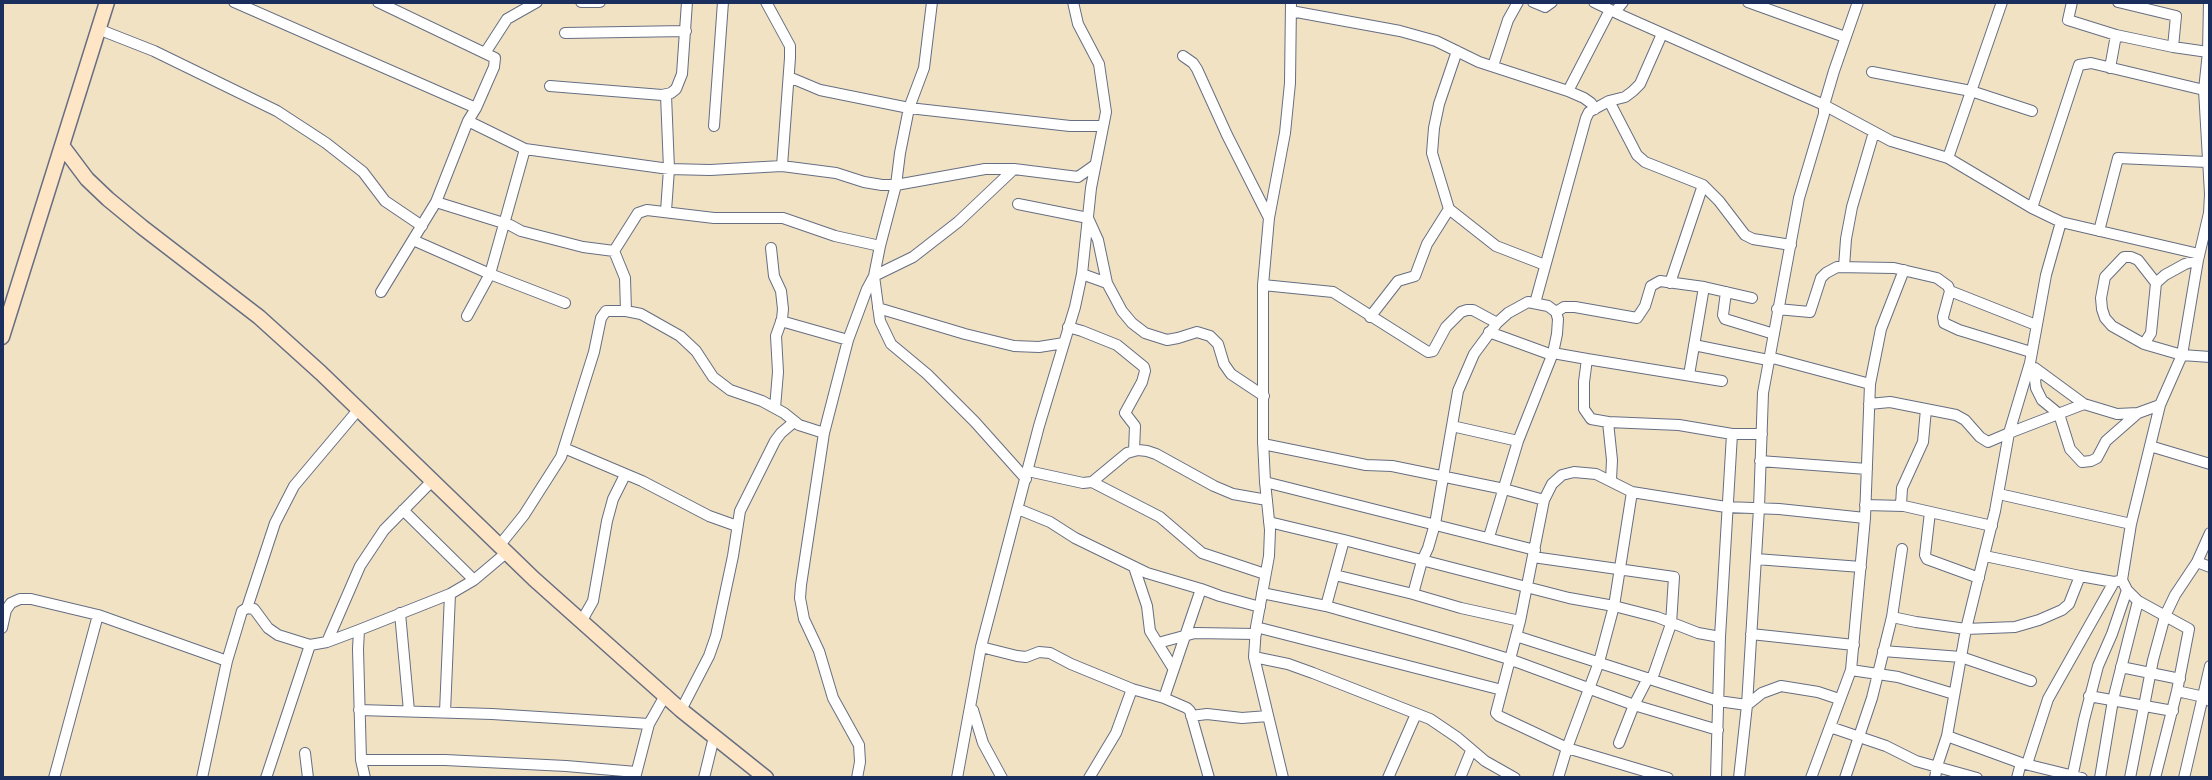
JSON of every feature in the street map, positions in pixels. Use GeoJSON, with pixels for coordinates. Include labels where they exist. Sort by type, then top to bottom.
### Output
{"type":"FeatureCollection","features":[{"type":"Feature","properties":{"kind":"street"},"geometry":{"type":"LineString","coordinates":[[2,337],[107,2]]}},
{"type":"Feature","properties":{"kind":"street"},"geometry":{"type":"LineString","coordinates":[[234,2],[476,108]]}},
{"type":"Feature","properties":{"kind":"street"},"geometry":{"type":"LineString","coordinates":[[377,2],[495,58],[494,67],[468,121],[436,202],[381,292]]}},
{"type":"Feature","properties":{"kind":"street"},"geometry":{"type":"LineString","coordinates":[[485,53],[507,19],[537,2]]}},
{"type":"Feature","properties":{"kind":"street"},"geometry":{"type":"LineString","coordinates":[[581,2],[600,2]]}},
{"type":"Feature","properties":{"kind":"street"},"geometry":{"type":"LineString","coordinates":[[550,86],[666,95],[676,89],[682,74],[687,2]]}},
{"type":"Feature","properties":{"kind":"street"},"geometry":{"type":"LineString","coordinates":[[714,126],[723,2]]}},
{"type":"Feature","properties":{"kind":"street"},"geometry":{"type":"LineString","coordinates":[[766,2],[790,46],[782,166]]}},
{"type":"Feature","properties":{"kind":"street"},"geometry":{"type":"LineString","coordinates":[[856,778],[860,762],[859,745],[833,698],[819,651],[804,619],[800,598],[801,585],[824,433],[848,340],[874,276],[896,185],[909,108],[924,68],[932,2]]}},
{"type":"Feature","properties":{"kind":"street"},"geometry":{"type":"LineString","coordinates":[[957,778],[981,647],[1082,274],[1091,188],[1106,113],[1099,64],[1078,24],[1073,2]]}},
{"type":"Feature","properties":{"kind":"street"},"geometry":{"type":"LineString","coordinates":[[1493,66],[1508,20],[1518,2]]}},
{"type":"Feature","properties":{"kind":"street"},"geometry":{"type":"LineString","coordinates":[[1533,2],[1545,7],[1552,2]]}},
{"type":"Feature","properties":{"kind":"street"},"geometry":{"type":"LineString","coordinates":[[1594,2],[1824,105],[1891,141],[1948,158],[2032,208],[2061,222],[2202,253]]}},
{"type":"Feature","properties":{"kind":"street"},"geometry":{"type":"LineString","coordinates":[[1568,91],[1612,11],[1623,2]]}},
{"type":"Feature","properties":{"kind":"street"},"geometry":{"type":"LineString","coordinates":[[1748,2],[1845,37]]}},
{"type":"Feature","properties":{"kind":"street"},"geometry":{"type":"LineString","coordinates":[[1740,778],[1756,559],[1763,393],[1799,198],[1824,114],[1824,105],[1858,2]]}},
{"type":"Feature","properties":{"kind":"street"},"geometry":{"type":"LineString","coordinates":[[1948,158],[2002,2]]}},
{"type":"Feature","properties":{"kind":"street"},"geometry":{"type":"LineString","coordinates":[[2072,2],[2067,20],[2116,35],[2208,52]]}},
{"type":"Feature","properties":{"kind":"street"},"geometry":{"type":"LineString","coordinates":[[2118,2],[2176,16],[2174,47]]}},
{"type":"Feature","properties":{"kind":"street"},"geometry":{"type":"LineString","coordinates":[[1947,736],[2024,764],[2075,778],[2090,696],[2098,666],[2112,634],[2131,524],[2160,405],[2182,355],[2202,253],[2210,204],[2204,90],[2209,2]]}},
{"type":"Feature","properties":{"kind":"street"},"geometry":{"type":"LineString","coordinates":[[1283,778],[1254,657],[1259,607],[1269,556],[1263,444],[1263,285],[1269,218],[1287,115],[1291,6],[1436,41],[1493,66],[1568,91],[1584,98],[1595,109]]}},
{"type":"Feature","properties":{"kind":"street"},"geometry":{"type":"LineString","coordinates":[[98,29],[154,51],[276,111],[326,143],[363,172],[385,201],[422,226]]}},
{"type":"Feature","properties":{"kind":"street"},"geometry":{"type":"LineString","coordinates":[[565,33],[686,31]]}},
{"type":"Feature","properties":{"kind":"street"},"geometry":{"type":"LineString","coordinates":[[1535,303],[1583,125],[1589,112],[1609,101],[1625,97],[1640,84],[1662,34]]}},
{"type":"Feature","properties":{"kind":"street"},"geometry":{"type":"LineString","coordinates":[[2110,68],[2116,35]]}},
{"type":"Feature","properties":{"kind":"street"},"geometry":{"type":"LineString","coordinates":[[1457,51],[1439,104],[1432,153],[1449,209],[1496,246],[1545,265]]}},
{"type":"Feature","properties":{"kind":"street"},"geometry":{"type":"LineString","coordinates":[[1183,56],[1197,69],[1269,218]]}},
{"type":"Feature","properties":{"kind":"street"},"geometry":{"type":"LineString","coordinates":[[2032,208],[2079,65],[2091,63],[2204,90]]}},
{"type":"Feature","properties":{"kind":"street"},"geometry":{"type":"LineString","coordinates":[[1872,72],[1972,91],[2032,111]]}},
{"type":"Feature","properties":{"kind":"street"},"geometry":{"type":"LineString","coordinates":[[789,76],[820,90],[909,108],[1070,126],[1104,126]]}},
{"type":"Feature","properties":{"kind":"street"},"geometry":{"type":"LineString","coordinates":[[666,95],[669,169],[666,211]]}},
{"type":"Feature","properties":{"kind":"street"},"geometry":{"type":"LineString","coordinates":[[1609,101],[1637,155],[1645,162],[1703,184],[1745,235],[1753,239],[1791,245]]}},
{"type":"Feature","properties":{"kind":"street"},"geometry":{"type":"LineString","coordinates":[[468,121],[525,149],[669,169],[782,166],[836,173],[882,185],[896,185],[962,172],[1014,169],[1078,177],[1091,188]]}},
{"type":"Feature","properties":{"kind":"street"},"geometry":{"type":"LineString","coordinates":[[1844,267],[1852,207],[1874,132]]}},
{"type":"Feature","properties":{"kind":"street"},"geometry":{"type":"LineString","coordinates":[[62,147],[108,199],[259,317],[581,622],[681,710],[766,778]]}},
{"type":"Feature","properties":{"kind":"street"},"geometry":{"type":"LineString","coordinates":[[467,316],[490,274],[525,149]]}},
{"type":"Feature","properties":{"kind":"street"},"geometry":{"type":"LineString","coordinates":[[2099,231],[2116,161],[2120,157],[2207,162]]}},
{"type":"Feature","properties":{"kind":"street"},"geometry":{"type":"LineString","coordinates":[[1078,177],[1095,165]]}},
{"type":"Feature","properties":{"kind":"street"},"geometry":{"type":"LineString","coordinates":[[874,276],[922,250],[958,222],[1014,169]]}},
{"type":"Feature","properties":{"kind":"street"},"geometry":{"type":"LineString","coordinates":[[1670,283],[1703,184]]}},
{"type":"Feature","properties":{"kind":"street"},"geometry":{"type":"LineString","coordinates":[[436,202],[521,231],[583,247],[614,251]]}},
{"type":"Feature","properties":{"kind":"street"},"geometry":{"type":"LineString","coordinates":[[1018,204],[1088,218]]}},
{"type":"Feature","properties":{"kind":"street"},"geometry":{"type":"LineString","coordinates":[[1370,317],[1398,281],[1415,276],[1427,244],[1449,209]]}},
{"type":"Feature","properties":{"kind":"street"},"geometry":{"type":"LineString","coordinates":[[614,251],[638,213],[647,210],[714,218],[783,218],[835,236],[880,246]]}},
{"type":"Feature","properties":{"kind":"street"},"geometry":{"type":"LineString","coordinates":[[1088,218],[1098,240],[1107,283],[1122,311],[1135,326],[1145,333],[1167,340],[1197,332],[1210,336],[1218,344],[1224,364],[1231,373],[1264,396]]}},
{"type":"Feature","properties":{"kind":"street"},"geometry":{"type":"LineString","coordinates":[[1935,778],[1947,736],[1966,629],[1999,494],[2009,433],[2030,357],[2046,275],[2061,222]]}},
{"type":"Feature","properties":{"kind":"street"},"geometry":{"type":"LineString","coordinates":[[413,240],[565,303]]}},
{"type":"Feature","properties":{"kind":"street"},"geometry":{"type":"LineString","coordinates":[[771,248],[774,276],[782,299],[781,321],[776,336],[778,372],[775,408]]}},
{"type":"Feature","properties":{"kind":"street"},"geometry":{"type":"LineString","coordinates":[[614,251],[625,278],[626,311]]}},
{"type":"Feature","properties":{"kind":"street"},"geometry":{"type":"LineString","coordinates":[[2156,282],[2202,253]]}},
{"type":"Feature","properties":{"kind":"street"},"geometry":{"type":"LineString","coordinates":[[2144,344],[2151,333],[2156,282],[2138,260],[2124,257],[2105,277],[2101,298],[2105,318],[2112,326],[2144,344],[2182,355],[2210,357]]}},
{"type":"Feature","properties":{"kind":"street"},"geometry":{"type":"LineString","coordinates":[[1777,309],[1810,312],[1821,278],[1831,269],[1894,268],[1937,278],[1948,286],[1950,291],[1944,323],[2030,357],[2038,372],[2084,404],[2117,414],[2138,413],[2160,405]]}},
{"type":"Feature","properties":{"kind":"street"},"geometry":{"type":"LineString","coordinates":[[1811,778],[1851,670],[1865,517],[1870,384],[1881,330],[1904,270]]}},
{"type":"Feature","properties":{"kind":"street"},"geometry":{"type":"LineString","coordinates":[[1082,274],[1107,283]]}},
{"type":"Feature","properties":{"kind":"street"},"geometry":{"type":"LineString","coordinates":[[874,276],[884,333],[891,344],[927,374],[1027,475],[1083,484],[1092,482],[1127,453],[1147,451],[1213,486],[1233,494],[1267,500]]}},
{"type":"Feature","properties":{"kind":"street"},"geometry":{"type":"LineString","coordinates":[[1556,312],[1564,307],[1575,307],[1637,318],[1654,283],[1704,287],[1752,298]]}},
{"type":"Feature","properties":{"kind":"street"},"geometry":{"type":"LineString","coordinates":[[1263,285],[1333,292],[1430,352],[1437,347],[1446,327],[1464,311],[1473,310],[1497,323]]}},
{"type":"Feature","properties":{"kind":"street"},"geometry":{"type":"LineString","coordinates":[[1689,375],[1704,287]]}},
{"type":"Feature","properties":{"kind":"street"},"geometry":{"type":"LineString","coordinates":[[1950,291],[2036,324]]}},
{"type":"Feature","properties":{"kind":"street"},"geometry":{"type":"LineString","coordinates":[[1726,292],[1723,315],[1725,319],[1774,334]]}},
{"type":"Feature","properties":{"kind":"street"},"geometry":{"type":"LineString","coordinates":[[1413,594],[1436,524],[1458,391],[1466,370],[1489,332],[1508,313],[1528,303],[1548,306],[1556,312]]}},
{"type":"Feature","properties":{"kind":"street"},"geometry":{"type":"LineString","coordinates":[[878,308],[1014,346],[1039,347],[1064,343]]}},
{"type":"Feature","properties":{"kind":"street"},"geometry":{"type":"LineString","coordinates":[[247,608],[254,609],[268,628],[278,635],[310,645],[327,642],[450,594],[474,580],[503,550],[558,464],[594,352],[601,318],[606,311],[641,314],[680,335],[696,351],[713,377],[730,390],[762,401],[794,422],[824,433]]}},
{"type":"Feature","properties":{"kind":"street"},"geometry":{"type":"LineString","coordinates":[[1489,537],[1518,441],[1553,354],[1557,334],[1556,312]]}},
{"type":"Feature","properties":{"kind":"street"},"geometry":{"type":"LineString","coordinates":[[781,321],[848,340]]}},
{"type":"Feature","properties":{"kind":"street"},"geometry":{"type":"LineString","coordinates":[[1068,327],[1116,345],[1144,366],[1142,382],[1125,412],[1135,426],[1134,451]]}},
{"type":"Feature","properties":{"kind":"street"},"geometry":{"type":"LineString","coordinates":[[1489,332],[1553,354],[1722,381]]}},
{"type":"Feature","properties":{"kind":"street"},"geometry":{"type":"LineString","coordinates":[[1694,345],[1769,358],[1870,384]]}},
{"type":"Feature","properties":{"kind":"street"},"geometry":{"type":"LineString","coordinates":[[1587,359],[1584,409],[1591,419],[1679,425],[1732,434],[1762,435]]}},
{"type":"Feature","properties":{"kind":"street"},"geometry":{"type":"LineString","coordinates":[[2038,372],[2036,388],[2042,400],[2059,414],[2070,449],[2075,457],[2085,463],[2097,458],[2106,441],[2138,413]]}},
{"type":"Feature","properties":{"kind":"street"},"geometry":{"type":"LineString","coordinates":[[1869,404],[1890,402],[1961,417],[1988,442],[2084,404]]}},
{"type":"Feature","properties":{"kind":"street"},"geometry":{"type":"LineString","coordinates":[[1901,505],[1902,488],[1923,442],[1926,409]]}},
{"type":"Feature","properties":{"kind":"street"},"geometry":{"type":"LineString","coordinates":[[202,778],[227,661],[242,611],[247,608],[275,523],[294,486],[358,410]]}},
{"type":"Feature","properties":{"kind":"street"},"geometry":{"type":"LineString","coordinates":[[681,710],[709,656],[716,636],[740,511],[757,474],[781,433],[794,422]]}},
{"type":"Feature","properties":{"kind":"street"},"geometry":{"type":"LineString","coordinates":[[1608,422],[1611,480]]}},
{"type":"Feature","properties":{"kind":"street"},"geometry":{"type":"LineString","coordinates":[[1452,426],[1518,441]]}},
{"type":"Feature","properties":{"kind":"street"},"geometry":{"type":"LineString","coordinates":[[1716,778],[1726,507],[1732,434]]}},
{"type":"Feature","properties":{"kind":"street"},"geometry":{"type":"LineString","coordinates":[[1263,444],[1366,465],[1392,466],[1544,500]]}},
{"type":"Feature","properties":{"kind":"street"},"geometry":{"type":"LineString","coordinates":[[2150,446],[2210,464]]}},
{"type":"Feature","properties":{"kind":"street"},"geometry":{"type":"LineString","coordinates":[[564,448],[642,481],[709,516],[737,526]]}},
{"type":"Feature","properties":{"kind":"street"},"geometry":{"type":"LineString","coordinates":[[1760,461],[1867,469]]}},
{"type":"Feature","properties":{"kind":"street"},"geometry":{"type":"LineString","coordinates":[[1666,778],[1634,773],[1567,748],[1499,716],[1496,710],[1520,621],[1544,500],[1552,484],[1562,475],[1596,474],[1632,492],[1726,507],[1865,517]]}},
{"type":"Feature","properties":{"kind":"street"},"geometry":{"type":"LineString","coordinates":[[581,622],[593,601],[607,521],[613,499],[625,475]]}},
{"type":"Feature","properties":{"kind":"street"},"geometry":{"type":"LineString","coordinates":[[327,642],[360,566],[384,530],[432,481]]}},
{"type":"Feature","properties":{"kind":"street"},"geometry":{"type":"LineString","coordinates":[[1092,482],[1160,517],[1202,553],[1265,574]]}},
{"type":"Feature","properties":{"kind":"street"},"geometry":{"type":"LineString","coordinates":[[1265,482],[1489,537],[1534,554],[1674,577],[1671,624],[1650,679],[1634,705],[1619,743]]}},
{"type":"Feature","properties":{"kind":"street"},"geometry":{"type":"LineString","coordinates":[[1558,778],[1599,662],[1614,606],[1632,492]]}},
{"type":"Feature","properties":{"kind":"street"},"geometry":{"type":"LineString","coordinates":[[1999,494],[2131,524]]}},
{"type":"Feature","properties":{"kind":"street"},"geometry":{"type":"LineString","coordinates":[[1865,505],[1901,505],[1992,526]]}},
{"type":"Feature","properties":{"kind":"street"},"geometry":{"type":"LineString","coordinates":[[1018,509],[1050,522],[1075,538],[1158,578],[1259,607]]}},
{"type":"Feature","properties":{"kind":"street"},"geometry":{"type":"LineString","coordinates":[[403,510],[474,580]]}},
{"type":"Feature","properties":{"kind":"street"},"geometry":{"type":"LineString","coordinates":[[1930,512],[1925,555],[1927,559],[1979,578]]}},
{"type":"Feature","properties":{"kind":"street"},"geometry":{"type":"LineString","coordinates":[[1269,522],[1569,598],[1614,606],[1657,617],[1698,634],[1720,637]]}},
{"type":"Feature","properties":{"kind":"street"},"geometry":{"type":"LineString","coordinates":[[2130,778],[2165,616],[2175,594],[2197,562],[2210,533]]}},
{"type":"Feature","properties":{"kind":"street"},"geometry":{"type":"LineString","coordinates":[[1326,606],[1344,540]]}},
{"type":"Feature","properties":{"kind":"street"},"geometry":{"type":"LineString","coordinates":[[1845,778],[1878,675],[1892,617],[1902,549]]}},
{"type":"Feature","properties":{"kind":"street"},"geometry":{"type":"LineString","coordinates":[[1985,556],[2121,584],[2138,601],[2189,629],[2180,679],[2155,778]]}},
{"type":"Feature","properties":{"kind":"street"},"geometry":{"type":"LineString","coordinates":[[1756,559],[1861,567]]}},
{"type":"Feature","properties":{"kind":"street"},"geometry":{"type":"LineString","coordinates":[[2197,562],[2210,566]]}},
{"type":"Feature","properties":{"kind":"street"},"geometry":{"type":"LineString","coordinates":[[1133,567],[1147,606],[1150,631],[1173,668]]}},
{"type":"Feature","properties":{"kind":"street"},"geometry":{"type":"LineString","coordinates":[[1335,575],[1520,621]]}},
{"type":"Feature","properties":{"kind":"street"},"geometry":{"type":"LineString","coordinates":[[1892,617],[1966,629],[2015,627],[2056,613],[2069,604],[2080,576]]}},
{"type":"Feature","properties":{"kind":"street"},"geometry":{"type":"LineString","coordinates":[[2017,778],[2048,699],[2121,584]]}},
{"type":"Feature","properties":{"kind":"street"},"geometry":{"type":"LineString","coordinates":[[1164,698],[1201,589]]}},
{"type":"Feature","properties":{"kind":"street"},"geometry":{"type":"LineString","coordinates":[[1262,593],[1326,606],[1509,659],[1634,705],[1718,730]]}},
{"type":"Feature","properties":{"kind":"street"},"geometry":{"type":"LineString","coordinates":[[445,712],[450,594]]}},
{"type":"Feature","properties":{"kind":"street"},"geometry":{"type":"LineString","coordinates":[[2,628],[6,610],[11,603],[20,599],[32,599],[98,615],[227,661]]}},
{"type":"Feature","properties":{"kind":"street"},"geometry":{"type":"LineString","coordinates":[[2100,778],[2113,700],[2138,601]]}},
{"type":"Feature","properties":{"kind":"street"},"geometry":{"type":"LineString","coordinates":[[400,613],[409,711]]}},
{"type":"Feature","properties":{"kind":"street"},"geometry":{"type":"LineString","coordinates":[[54,778],[98,615]]}},
{"type":"Feature","properties":{"kind":"street"},"geometry":{"type":"LineString","coordinates":[[359,630],[361,760],[365,778]]}},
{"type":"Feature","properties":{"kind":"street"},"geometry":{"type":"LineString","coordinates":[[1158,643],[1184,635],[1256,630],[1502,690]]}},
{"type":"Feature","properties":{"kind":"street"},"geometry":{"type":"LineString","coordinates":[[1751,634],[1854,645]]}},
{"type":"Feature","properties":{"kind":"street"},"geometry":{"type":"LineString","coordinates":[[1516,636],[1718,701],[1747,705],[1770,688],[1781,686],[1818,692],[1839,699]]}},
{"type":"Feature","properties":{"kind":"street"},"geometry":{"type":"LineString","coordinates":[[267,778],[310,645]]}},
{"type":"Feature","properties":{"kind":"street"},"geometry":{"type":"LineString","coordinates":[[981,647],[1026,657],[1039,652],[1050,653],[1132,689],[1187,708],[1209,778]]}},
{"type":"Feature","properties":{"kind":"street"},"geometry":{"type":"LineString","coordinates":[[1883,651],[1961,657],[2031,681]]}},
{"type":"Feature","properties":{"kind":"street"},"geometry":{"type":"LineString","coordinates":[[1254,657],[1288,664],[1313,673],[1443,726],[1471,751],[1510,777]]}},
{"type":"Feature","properties":{"kind":"street"},"geometry":{"type":"LineString","coordinates":[[2184,778],[2207,699],[2210,666]]}},
{"type":"Feature","properties":{"kind":"street"},"geometry":{"type":"LineString","coordinates":[[2121,667],[2180,679]]}},
{"type":"Feature","properties":{"kind":"street"},"geometry":{"type":"LineString","coordinates":[[1851,670],[1903,678],[1954,694]]}},
{"type":"Feature","properties":{"kind":"street"},"geometry":{"type":"LineString","coordinates":[[1089,778],[1115,733],[1132,689]]}},
{"type":"Feature","properties":{"kind":"street"},"geometry":{"type":"LineString","coordinates":[[2177,691],[2207,699]]}},
{"type":"Feature","properties":{"kind":"street"},"geometry":{"type":"LineString","coordinates":[[361,760],[445,760],[566,766],[635,775],[649,724],[666,695]]}},
{"type":"Feature","properties":{"kind":"street"},"geometry":{"type":"LineString","coordinates":[[2090,696],[2172,711]]}},
{"type":"Feature","properties":{"kind":"street"},"geometry":{"type":"LineString","coordinates":[[971,706],[983,743],[1002,778]]}},
{"type":"Feature","properties":{"kind":"street"},"geometry":{"type":"LineString","coordinates":[[359,710],[583,718],[649,724]]}},
{"type":"Feature","properties":{"kind":"street"},"geometry":{"type":"LineString","coordinates":[[1388,778],[1416,714]]}},
{"type":"Feature","properties":{"kind":"street"},"geometry":{"type":"LineString","coordinates":[[1191,716],[1268,716]]}},
{"type":"Feature","properties":{"kind":"street"},"geometry":{"type":"LineString","coordinates":[[1830,727],[1896,750],[1909,758],[1977,778]]}},
{"type":"Feature","properties":{"kind":"street"},"geometry":{"type":"LineString","coordinates":[[704,778],[714,737]]}},
{"type":"Feature","properties":{"kind":"street"},"geometry":{"type":"LineString","coordinates":[[1460,778],[1471,751]]}},
{"type":"Feature","properties":{"kind":"street"},"geometry":{"type":"LineString","coordinates":[[305,753],[308,778]]}}]}
